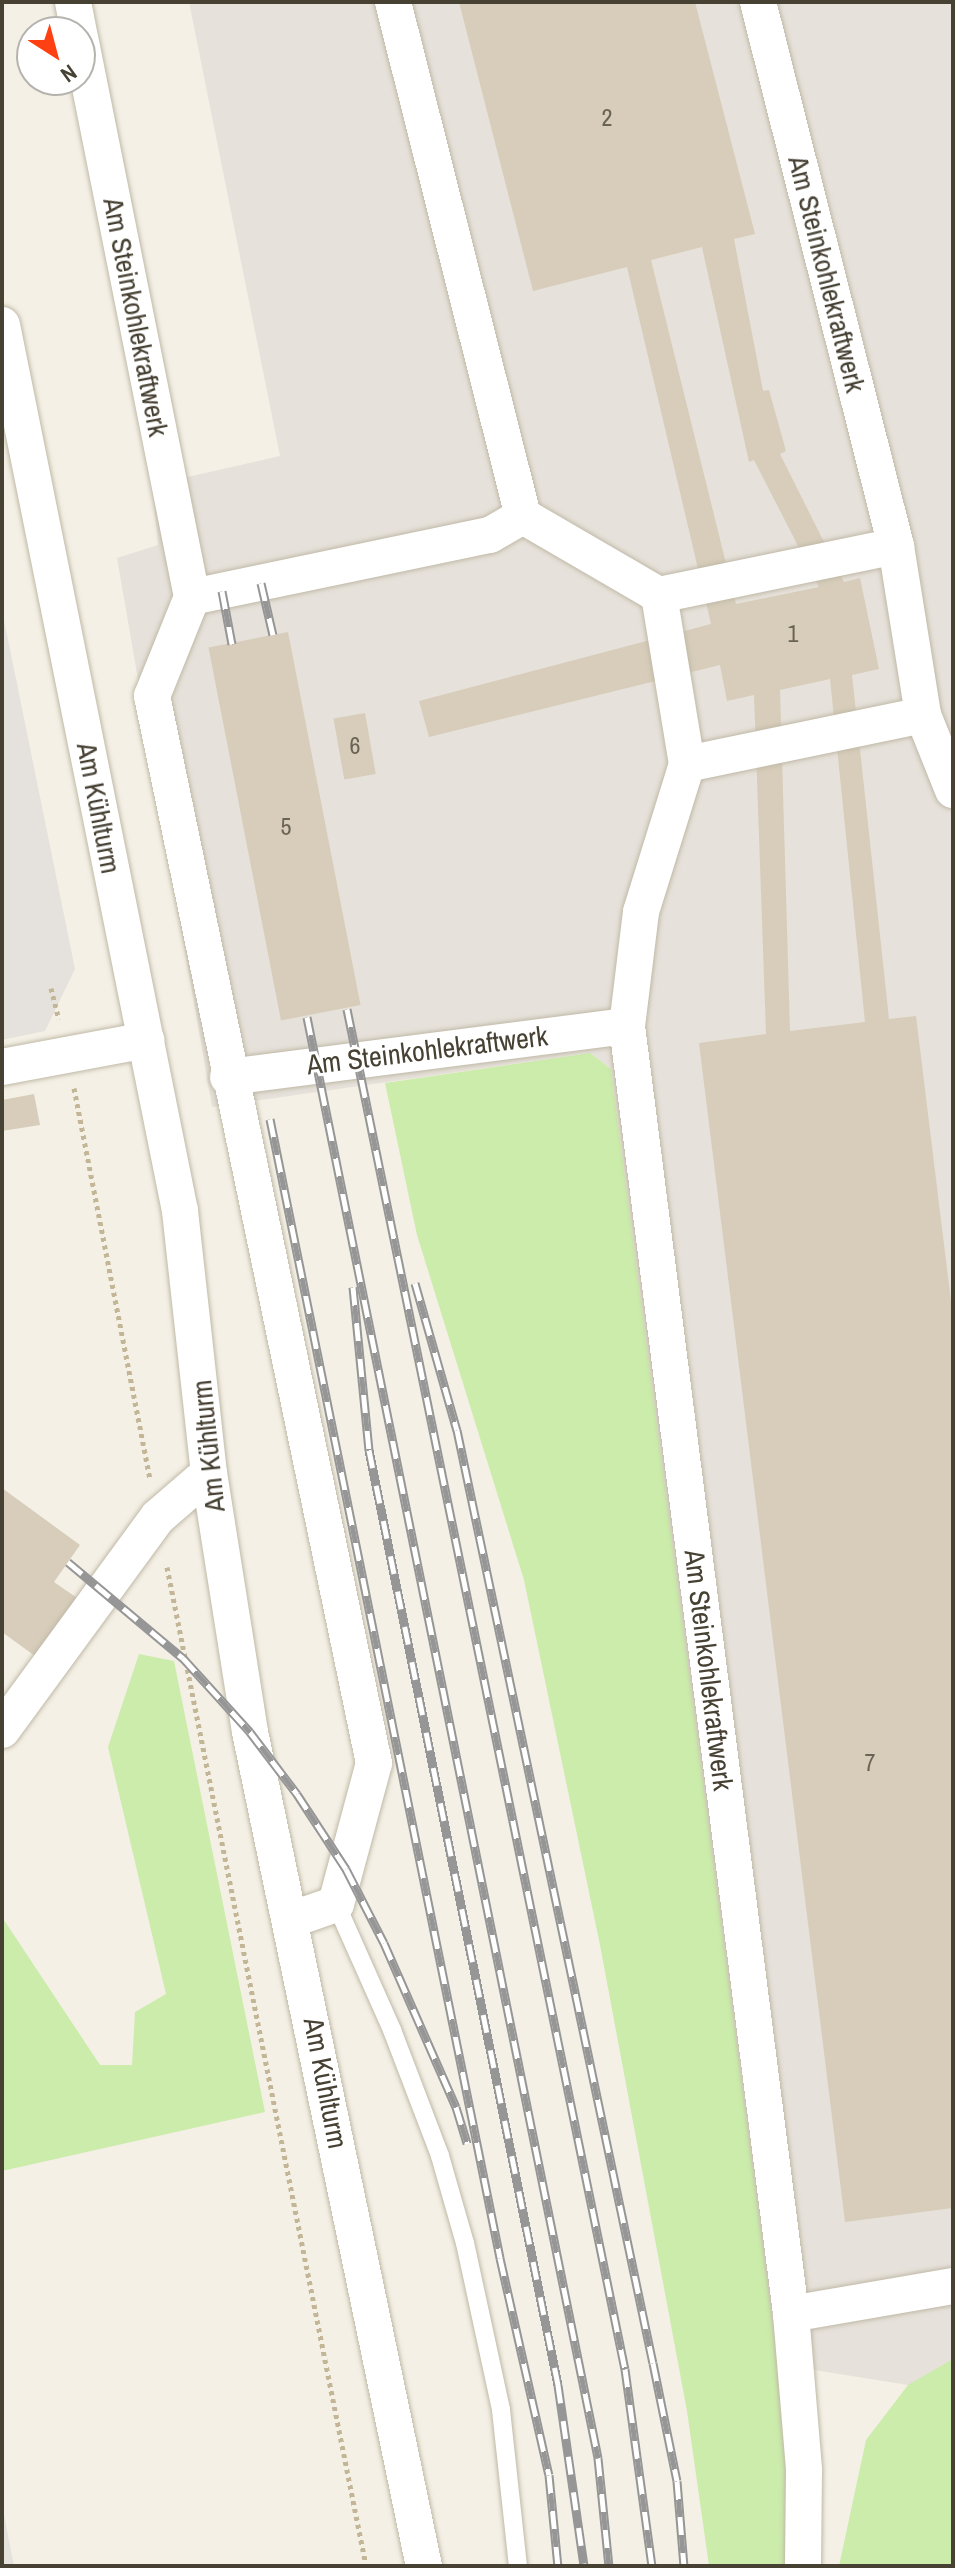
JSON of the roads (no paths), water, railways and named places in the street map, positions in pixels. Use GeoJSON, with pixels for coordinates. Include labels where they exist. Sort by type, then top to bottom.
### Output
{"type":"FeatureCollection","features":[{"type":"Feature","properties":{"kind":"street"},"geometry":{"type":"LineString","coordinates":[[393,2],[523,516],[659,595],[896,546]]}},
{"type":"Feature","properties":{"kind":"street","name":"Am Steinkohlekraftwerk"},"geometry":{"type":"LineString","coordinates":[[758,2],[896,546],[923,715],[953,790]]}},
{"type":"Feature","properties":{"kind":"street","name":"Am Steinkohlekraftwerk"},"geometry":{"type":"LineString","coordinates":[[92,96],[192,597]]}},
{"type":"Feature","properties":{"kind":"street","name":"Am Kühlturm"},"geometry":{"type":"LineString","coordinates":[[2,325],[182,1225],[209,1473],[247,1716],[293,1919],[424,2566]]}},
{"type":"Feature","properties":{"kind":"street"},"geometry":{"type":"LineString","coordinates":[[293,1919],[336,1904],[374,1763],[228,1077],[152,696],[192,597],[490,535],[523,516]]}},
{"type":"Feature","properties":{"kind":"street","name":"Am Steinkohlekraftwerk"},"geometry":{"type":"LineString","coordinates":[[659,595],[687,764],[641,912],[627,1026],[791,2314],[804,2470],[803,2566]]}},
{"type":"Feature","properties":{"kind":"street"},"geometry":{"type":"LineString","coordinates":[[687,764],[923,715]]}},
{"type":"Feature","properties":{"kind":"street","name":"Am Steinkohlekraftwerk"},"geometry":{"type":"LineString","coordinates":[[228,1077],[627,1026]]}},
{"type":"Feature","properties":{"kind":"street"},"geometry":{"type":"LineString","coordinates":[[2,1067],[146,1040]]}},
{"type":"Feature","properties":{"kind":"street"},"geometry":{"type":"LineString","coordinates":[[2,1730],[158,1517],[209,1473]]}},
{"type":"Feature","properties":{"kind":"street"},"geometry":{"type":"LineString","coordinates":[[791,2314],[953,2286]]}},
{"type":"Feature","properties":{"kind":"lane"},"geometry":{"type":"LineString","coordinates":[[336,1904],[392,2030],[440,2156],[465,2243],[501,2410],[518,2566]]}},
{"type":"Feature","properties":{"kind":"railway"},"geometry":{"type":"LineString","coordinates":[[261,583],[273,635]]}},
{"type":"Feature","properties":{"kind":"railway"},"geometry":{"type":"LineString","coordinates":[[222,591],[232,644]]}},
{"type":"Feature","properties":{"kind":"railway"},"geometry":{"type":"LineString","coordinates":[[347,1009],[625,2369],[652,2566]]}},
{"type":"Feature","properties":{"kind":"railway"},"geometry":{"type":"LineString","coordinates":[[307,1017],[598,2458],[609,2566]]}},
{"type":"Feature","properties":{"kind":"railway"},"geometry":{"type":"LineString","coordinates":[[270,1119],[500,2258],[549,2475],[558,2566]]}},
{"type":"Feature","properties":{"kind":"railway"},"geometry":{"type":"LineString","coordinates":[[415,1283],[457,1430],[653,2363],[677,2481],[684,2566]]}},
{"type":"Feature","properties":{"kind":"railway"},"geometry":{"type":"LineString","coordinates":[[353,1287],[369,1450],[558,2385],[584,2566]]}},
{"type":"Feature","properties":{"kind":"railway"},"geometry":{"type":"LineString","coordinates":[[68,1562],[183,1658],[250,1732],[297,1794],[346,1869],[384,1943],[456,2107],[467,2143]]}}]}
